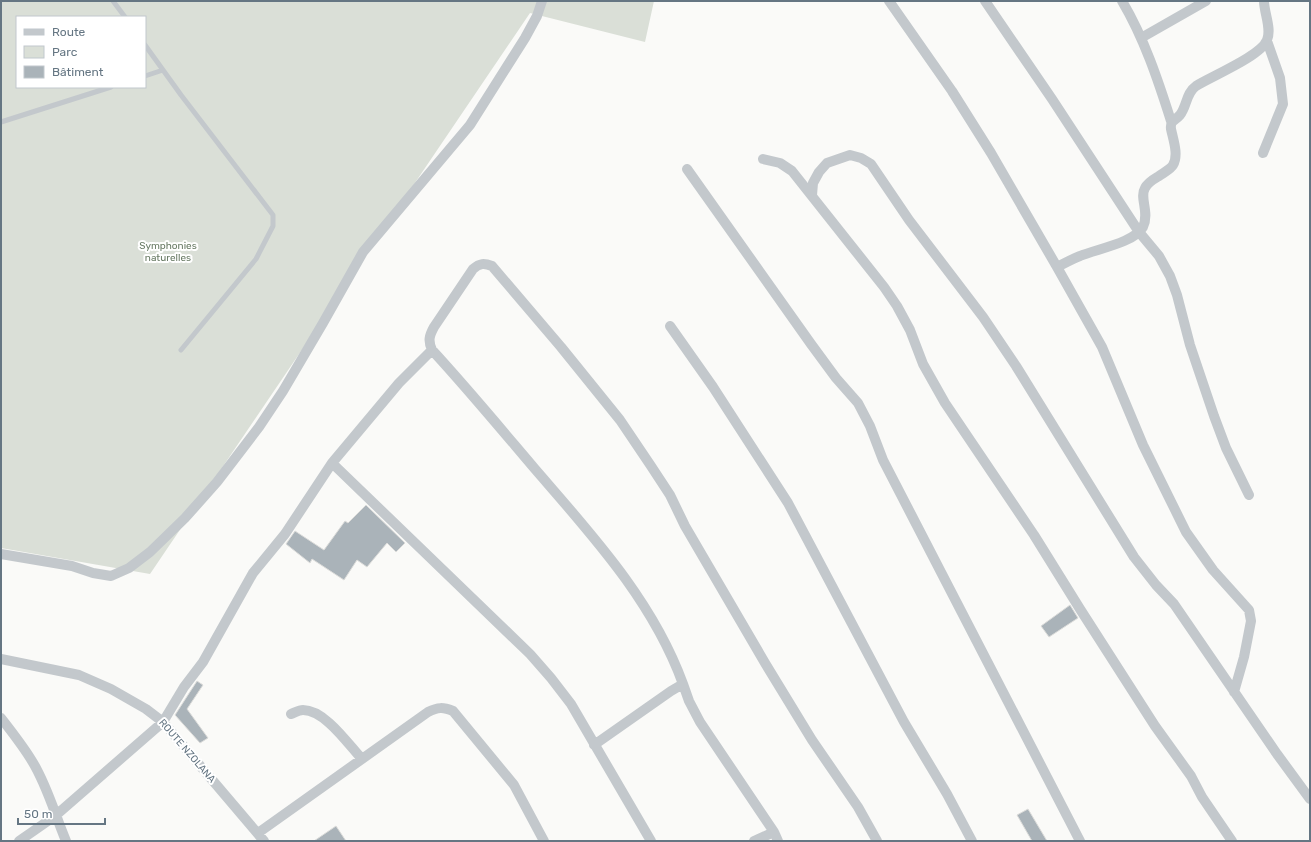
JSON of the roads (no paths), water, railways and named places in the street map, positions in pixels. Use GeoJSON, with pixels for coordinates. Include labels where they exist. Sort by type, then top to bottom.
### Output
{"type":"FeatureCollection","features":[{"type":"Feature","properties":{"kind":"street"},"geometry":{"type":"LineString","coordinates":[[1,554],[72,566],[93,573],[111,576],[129,568],[150,552],[185,518],[217,482],[259,427],[283,391],[363,252],[470,124],[525,38],[537,16],[542,1]]}},
{"type":"Feature","properties":{"kind":"street"},"geometry":{"type":"LineString","coordinates":[[889,1],[952,91],[991,153],[1102,346],[1142,446],[1186,532],[1213,570],[1249,610],[1251,621],[1244,657],[1234,692]]}},
{"type":"Feature","properties":{"kind":"street"},"geometry":{"type":"LineString","coordinates":[[985,1],[1052,99],[1138,232],[1159,256],[1170,276],[1177,295],[1190,345],[1214,416],[1226,448],[1249,495]]}},
{"type":"Feature","properties":{"kind":"street"},"geometry":{"type":"LineString","coordinates":[[1122,1],[1141,38],[1172,121]]}},
{"type":"Feature","properties":{"kind":"street"},"geometry":{"type":"LineString","coordinates":[[1141,38],[1206,1]]}},
{"type":"Feature","properties":{"kind":"street"},"geometry":{"type":"LineString","coordinates":[[1057,267],[1077,257],[1125,240],[1138,232],[1143,226],[1146,219],[1143,196],[1144,188],[1149,182],[1173,166],[1176,159],[1170,124],[1180,115],[1189,93],[1195,87],[1231,68],[1259,50],[1267,41],[1269,32],[1264,1]]}},
{"type":"Feature","properties":{"kind":"street"},"geometry":{"type":"LineString","coordinates":[[1263,153],[1283,104],[1280,78],[1267,41]]}},
{"type":"Feature","properties":{"kind":"street"},"geometry":{"type":"LineString","coordinates":[[812,195],[813,183],[827,162],[850,155],[861,158],[871,164],[914,226],[983,317],[1016,366],[1134,557],[1156,585],[1174,604],[1310,799]]}},
{"type":"Feature","properties":{"kind":"street"},"geometry":{"type":"LineString","coordinates":[[762,160],[780,163],[792,171],[897,306],[910,330],[923,364],[945,403],[1034,535],[1155,726],[1191,776],[1202,797],[1232,841]]}},
{"type":"Feature","properties":{"kind":"street"},"geometry":{"type":"LineString","coordinates":[[688,169],[806,338],[836,378],[858,403],[870,426],[883,460],[1045,776],[1080,841]]}},
{"type":"Feature","properties":{"kind":"street"},"geometry":{"type":"LineString","coordinates":[[754,841],[776,837],[700,722],[689,701],[677,667],[653,619],[593,536],[432,350],[428,342],[430,334],[473,269],[479,264],[485,263],[492,266],[561,347],[620,420],[670,495],[685,526],[765,663],[812,740],[858,807],[877,841]]}},
{"type":"Feature","properties":{"kind":"street"},"geometry":{"type":"LineString","coordinates":[[670,326],[713,387],[788,503],[904,722],[947,794],[972,841]]}},
{"type":"Feature","properties":{"kind":"street"},"geometry":{"type":"LineString","coordinates":[[19,841],[55,816],[163,722],[184,687],[203,662],[253,573],[285,534],[332,463],[399,382],[432,350]]}},
{"type":"Feature","properties":{"kind":"street"},"geometry":{"type":"LineString","coordinates":[[332,463],[530,654],[571,704],[651,841]]}},
{"type":"Feature","properties":{"kind":"street","name":"ROUTE NZOLANA"},"geometry":{"type":"LineString","coordinates":[[1,659],[79,675],[111,689],[146,709],[163,722],[264,841]]}},
{"type":"Feature","properties":{"kind":"street"},"geometry":{"type":"LineString","coordinates":[[594,745],[683,684]]}},
{"type":"Feature","properties":{"kind":"street"},"geometry":{"type":"LineString","coordinates":[[258,833],[428,712],[437,708],[444,708],[453,711],[514,785],[544,841]]}},
{"type":"Feature","properties":{"kind":"street"},"geometry":{"type":"LineString","coordinates":[[291,714],[302,710],[313,712],[330,724],[362,759]]}},
{"type":"Feature","properties":{"kind":"street"},"geometry":{"type":"LineString","coordinates":[[1,718],[33,761],[48,794],[55,816],[66,841]]}},
{"type":"Feature","properties":{"kind":"lane"},"geometry":{"type":"LineString","coordinates":[[113,1],[124,16]]}},
{"type":"Feature","properties":{"kind":"lane"},"geometry":{"type":"LineString","coordinates":[[146,46],[272,215],[273,226],[256,259],[181,350]]}},
{"type":"Feature","properties":{"kind":"lane"},"geometry":{"type":"LineString","coordinates":[[146,76],[163,70]]}},
{"type":"Feature","properties":{"kind":"lane"},"geometry":{"type":"LineString","coordinates":[[1,122],[108,88]]}},
{"type":"Feature","properties":{"kind":"park label","name":"Symphonies naturelles"},"geometry":{"type":"Point","coordinates":[168,252]}}]}
